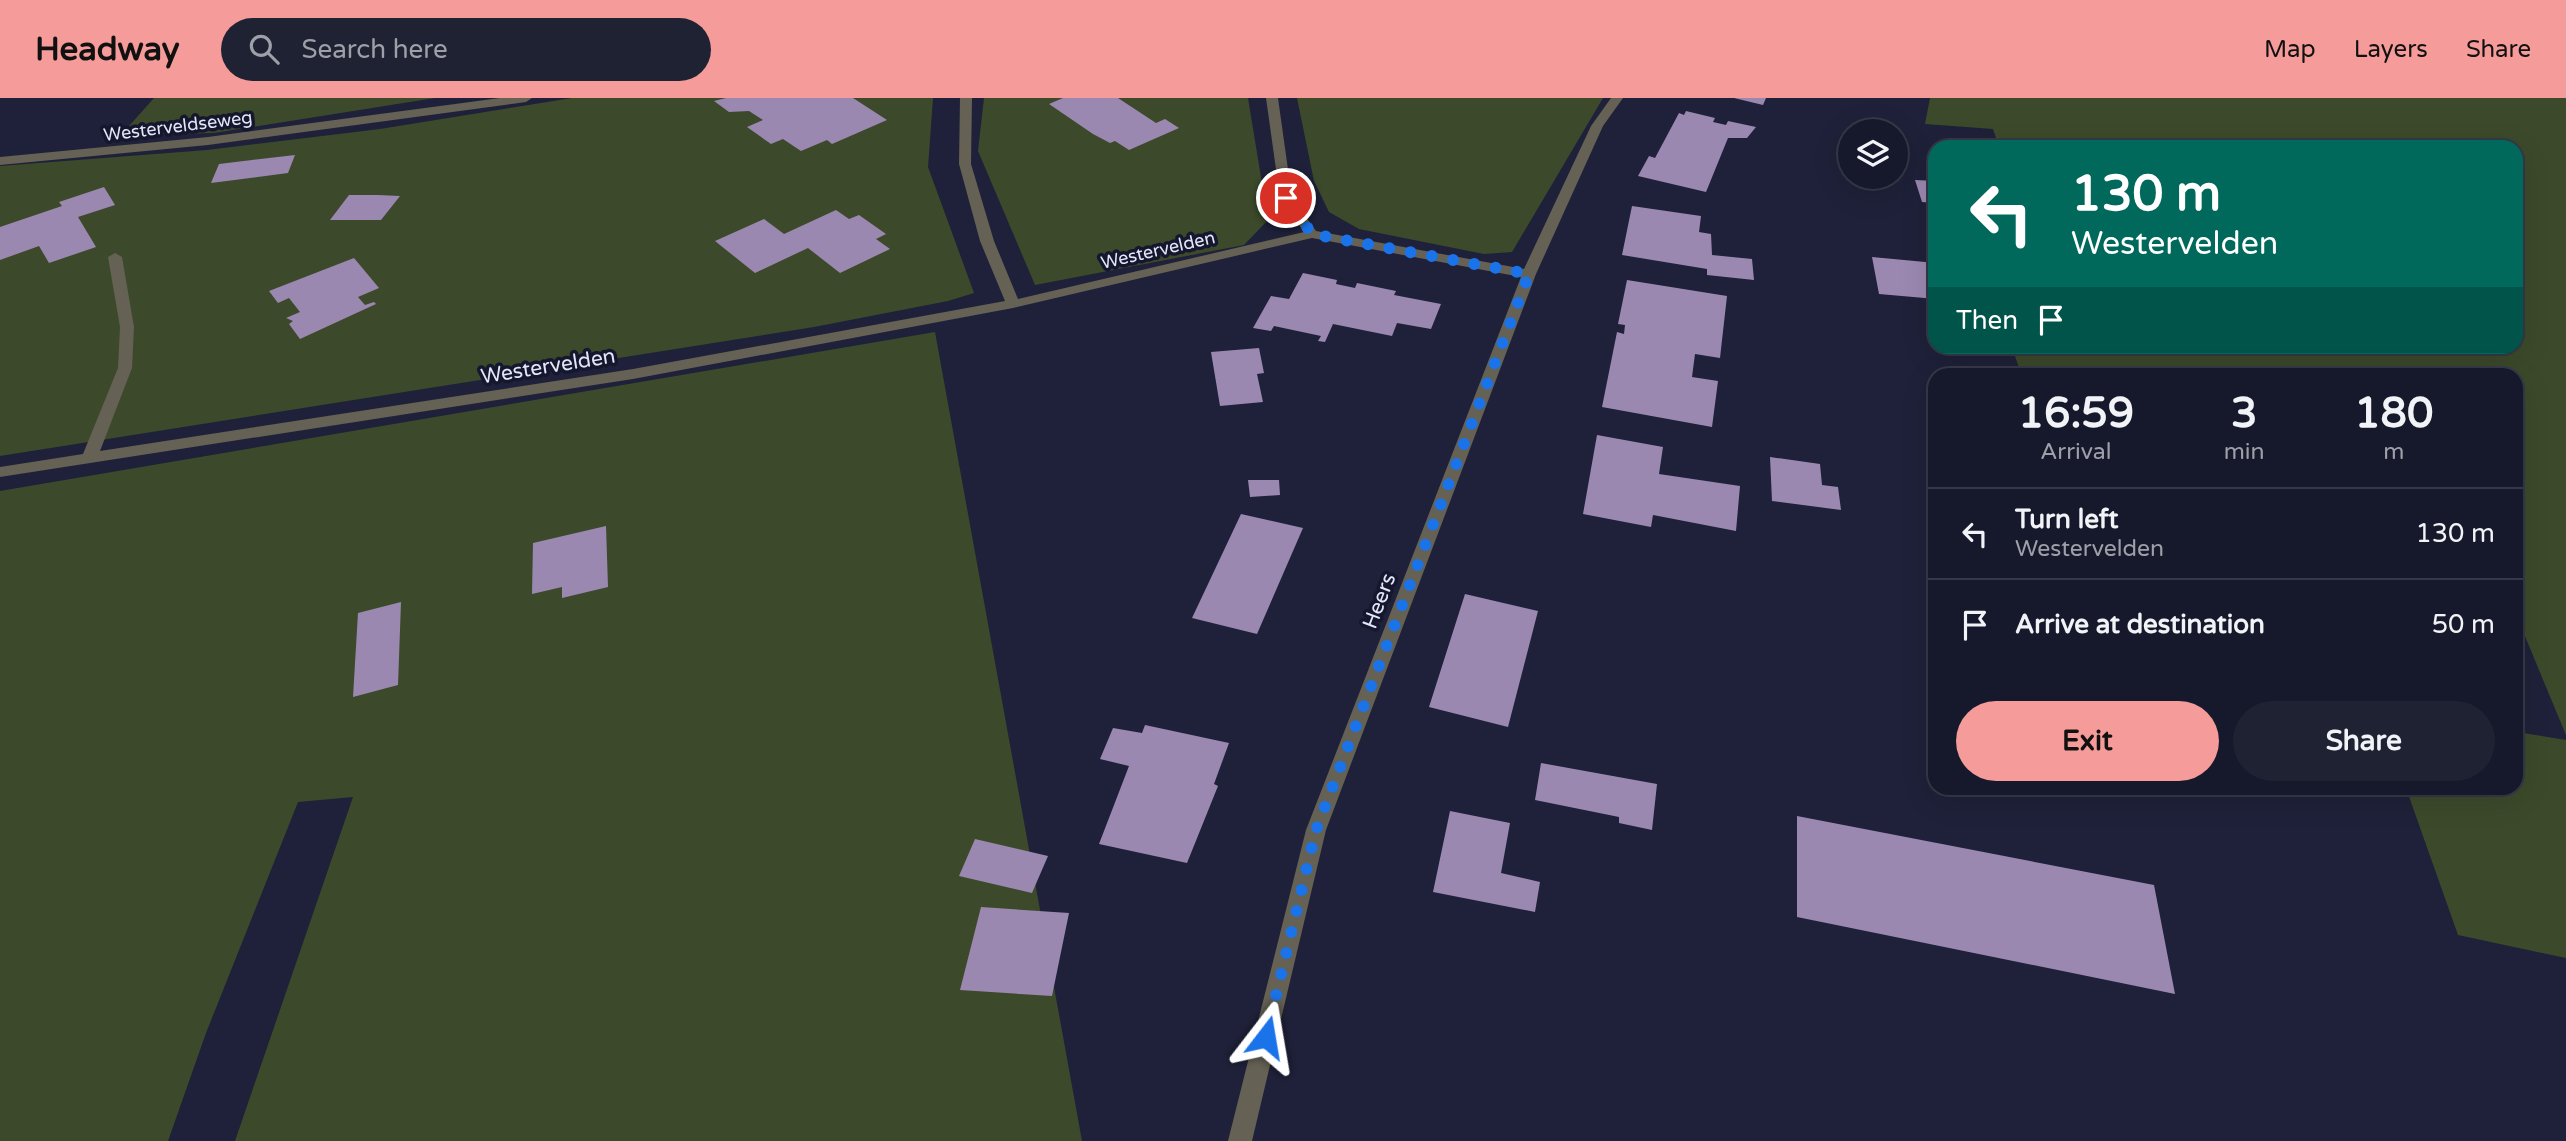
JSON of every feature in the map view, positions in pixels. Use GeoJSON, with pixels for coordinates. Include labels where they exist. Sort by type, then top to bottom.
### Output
{"type":"FeatureCollection","features":[{"type":"Feature","properties":{"kind":"street","name":"Westerveldseweg"},"geometry":{"type":"LineString","coordinates":[[0,161],[208,141],[526,98]]}},
{"type":"Feature","properties":{"kind":"street"},"geometry":{"type":"LineString","coordinates":[[966,98],[965,164],[987,241],[1013,304]]}},
{"type":"Feature","properties":{"kind":"street"},"geometry":{"type":"LineString","coordinates":[[1272,98],[1286,198],[1312,234]]}},
{"type":"Feature","properties":{"kind":"street","name":"Heers"},"geometry":{"type":"LineString","coordinates":[[1240,1141],[1316,830],[1529,274],[1597,126],[1617,98]]}},
{"type":"Feature","properties":{"kind":"street","name":"Westervelden"},"geometry":{"type":"LineString","coordinates":[[0,472],[632,374],[1013,304],[1312,234],[1529,274]]}},
{"type":"Feature","properties":{"kind":"street"},"geometry":{"type":"LineString","coordinates":[[89,458],[125,368],[127,327],[115,257]]}},
{"type":"Feature","properties":{"kind":"green space"},"geometry":{"type":"Polygon","coordinates":[[[154,98],[435,98],[214,133],[121,135],[154,98]]]}},
{"type":"Feature","properties":{"kind":"green space"},"geometry":{"type":"Polygon","coordinates":[[[572,98],[933,98],[928,167],[974,293],[948,301],[814,327],[0,456],[0,166],[207,150],[380,129],[572,98]]]}},
{"type":"Feature","properties":{"kind":"green space"},"geometry":{"type":"Polygon","coordinates":[[[984,98],[1248,98],[1268,220],[1244,245],[1035,285],[978,151],[984,98]]]}},
{"type":"Feature","properties":{"kind":"green space"},"geometry":{"type":"Polygon","coordinates":[[[1297,98],[1603,98],[1512,252],[1484,254],[1359,229],[1329,212],[1314,181],[1297,98]]]}},
{"type":"Feature","properties":{"kind":"green space"},"geometry":{"type":"Polygon","coordinates":[[[1930,98],[2566,98],[2566,735],[2523,631],[2523,368],[2019,368],[2014,354],[2523,354],[2523,140],[1997,140],[1993,129],[1925,124],[1930,98]]]}},
{"type":"Feature","properties":{"kind":"green space"},"geometry":{"type":"Polygon","coordinates":[[[935,332],[1082,1141],[235,1141],[353,797],[298,802],[206,1033],[168,1141],[0,1141],[0,491],[935,332]]]}},
{"type":"Feature","properties":{"kind":"green space"},"geometry":{"type":"Polygon","coordinates":[[[2523,733],[2566,740],[2566,958],[2458,935],[2408,795],[2523,795],[2523,733]]]}},
{"type":"Feature","properties":{"kind":"building"},"geometry":{"type":"Polygon","coordinates":[[[726,98],[853,98],[887,120],[832,144],[827,140],[801,151],[783,139],[771,144],[747,127],[763,120],[749,111],[729,112],[714,101],[726,98]]]}},
{"type":"Feature","properties":{"kind":"building"},"geometry":{"type":"Polygon","coordinates":[[[1063,98],[1118,98],[1156,123],[1165,119],[1179,128],[1129,150],[1115,141],[1110,143],[1093,134],[1049,104],[1063,98]]]}},
{"type":"Feature","properties":{"kind":"building"},"geometry":{"type":"Polygon","coordinates":[[[1734,98],[1766,98],[1763,105],[1734,98]]]}},
{"type":"Feature","properties":{"kind":"building"},"geometry":{"type":"Polygon","coordinates":[[[1686,111],[1715,118],[1713,122],[1726,125],[1728,121],[1756,127],[1747,138],[1728,138],[1706,192],[1638,176],[1649,156],[1655,158],[1679,113],[1684,115],[1686,111]]]}},
{"type":"Feature","properties":{"kind":"building"},"geometry":{"type":"Polygon","coordinates":[[[295,155],[288,173],[211,183],[219,164],[295,155]]]}},
{"type":"Feature","properties":{"kind":"building"},"geometry":{"type":"Polygon","coordinates":[[[1915,180],[1928,181],[1928,202],[1922,202],[1915,180]]]}},
{"type":"Feature","properties":{"kind":"building"},"geometry":{"type":"Polygon","coordinates":[[[104,187],[115,205],[78,217],[96,247],[49,263],[39,246],[0,260],[0,227],[62,206],[59,202],[104,187]]]}},
{"type":"Feature","properties":{"kind":"building"},"geometry":{"type":"Polygon","coordinates":[[[349,195],[400,196],[381,220],[330,220],[349,195]]]}},
{"type":"Feature","properties":{"kind":"building"},"geometry":{"type":"Polygon","coordinates":[[[1632,206],[1701,216],[1699,232],[1711,234],[1712,255],[1752,259],[1754,280],[1707,275],[1707,269],[1622,255],[1632,206]]]}},
{"type":"Feature","properties":{"kind":"building"},"geometry":{"type":"Polygon","coordinates":[[[836,210],[849,219],[859,215],[886,234],[876,239],[890,249],[840,273],[808,248],[755,273],[715,241],[764,219],[784,234],[836,210]]]}},
{"type":"Feature","properties":{"kind":"building"},"geometry":{"type":"Polygon","coordinates":[[[1872,257],[1928,262],[1928,298],[1879,294],[1872,257]]]}},
{"type":"Feature","properties":{"kind":"building"},"geometry":{"type":"Polygon","coordinates":[[[354,258],[379,288],[358,297],[365,305],[374,302],[376,304],[300,339],[289,324],[293,321],[286,318],[300,312],[289,298],[278,303],[269,291],[354,258]]]}},
{"type":"Feature","properties":{"kind":"building"},"geometry":{"type":"Polygon","coordinates":[[[1303,273],[1337,280],[1336,284],[1355,288],[1357,283],[1396,291],[1394,295],[1441,304],[1431,329],[1397,323],[1392,336],[1333,324],[1325,342],[1318,341],[1321,336],[1274,326],[1271,331],[1253,328],[1271,296],[1289,299],[1303,273]]]}},
{"type":"Feature","properties":{"kind":"building"},"geometry":{"type":"Polygon","coordinates":[[[1627,280],[1727,296],[1720,358],[1695,354],[1692,377],[1718,381],[1712,427],[1602,407],[1617,332],[1624,334],[1625,325],[1618,324],[1627,280]]]}},
{"type":"Feature","properties":{"kind":"building"},"geometry":{"type":"Polygon","coordinates":[[[1259,348],[1264,373],[1257,374],[1263,402],[1220,406],[1211,352],[1259,348]]]}},
{"type":"Feature","properties":{"kind":"building"},"geometry":{"type":"Polygon","coordinates":[[[1597,435],[1663,447],[1659,474],[1740,486],[1736,531],[1653,515],[1651,527],[1583,514],[1597,435]]]}},
{"type":"Feature","properties":{"kind":"building"},"geometry":{"type":"Polygon","coordinates":[[[1770,457],[1820,464],[1822,485],[1838,487],[1841,510],[1772,501],[1770,457]]]}},
{"type":"Feature","properties":{"kind":"building"},"geometry":{"type":"Polygon","coordinates":[[[1248,480],[1279,480],[1280,495],[1250,497],[1248,480]]]}},
{"type":"Feature","properties":{"kind":"building"},"geometry":{"type":"Polygon","coordinates":[[[1241,514],[1303,528],[1257,634],[1192,618],[1241,514]]]}},
{"type":"Feature","properties":{"kind":"building"},"geometry":{"type":"Polygon","coordinates":[[[606,526],[608,587],[562,598],[562,587],[532,594],[533,543],[606,526]]]}},
{"type":"Feature","properties":{"kind":"building"},"geometry":{"type":"Polygon","coordinates":[[[1465,594],[1538,611],[1508,727],[1429,707],[1465,594]]]}},
{"type":"Feature","properties":{"kind":"building"},"geometry":{"type":"Polygon","coordinates":[[[401,602],[398,685],[353,697],[358,613],[401,602]]]}},
{"type":"Feature","properties":{"kind":"building"},"geometry":{"type":"Polygon","coordinates":[[[1145,725],[1229,743],[1214,784],[1218,786],[1187,863],[1099,844],[1129,766],[1100,759],[1113,728],[1142,733],[1145,725]]]}},
{"type":"Feature","properties":{"kind":"building"},"geometry":{"type":"Polygon","coordinates":[[[1541,763],[1657,784],[1652,830],[1619,823],[1619,817],[1535,800],[1541,763]]]}},
{"type":"Feature","properties":{"kind":"building"},"geometry":{"type":"Polygon","coordinates":[[[1450,811],[1510,823],[1501,873],[1540,882],[1535,912],[1433,892],[1450,811]]]}},
{"type":"Feature","properties":{"kind":"building"},"geometry":{"type":"Polygon","coordinates":[[[1797,816],[2154,885],[2175,994],[1797,917],[1797,816]]]}},
{"type":"Feature","properties":{"kind":"building"},"geometry":{"type":"Polygon","coordinates":[[[975,839],[1048,856],[1032,893],[959,876],[975,839]]]}},
{"type":"Feature","properties":{"kind":"building"},"geometry":{"type":"Polygon","coordinates":[[[981,907],[1069,913],[1052,996],[960,990],[981,907]]]}},
{"type":"Feature","properties":{"kind":"route"},"geometry":{"type":"LineString","coordinates":[[1266,1037],[1316,830],[1529,274],[1312,234],[1286,198]]}}]}
